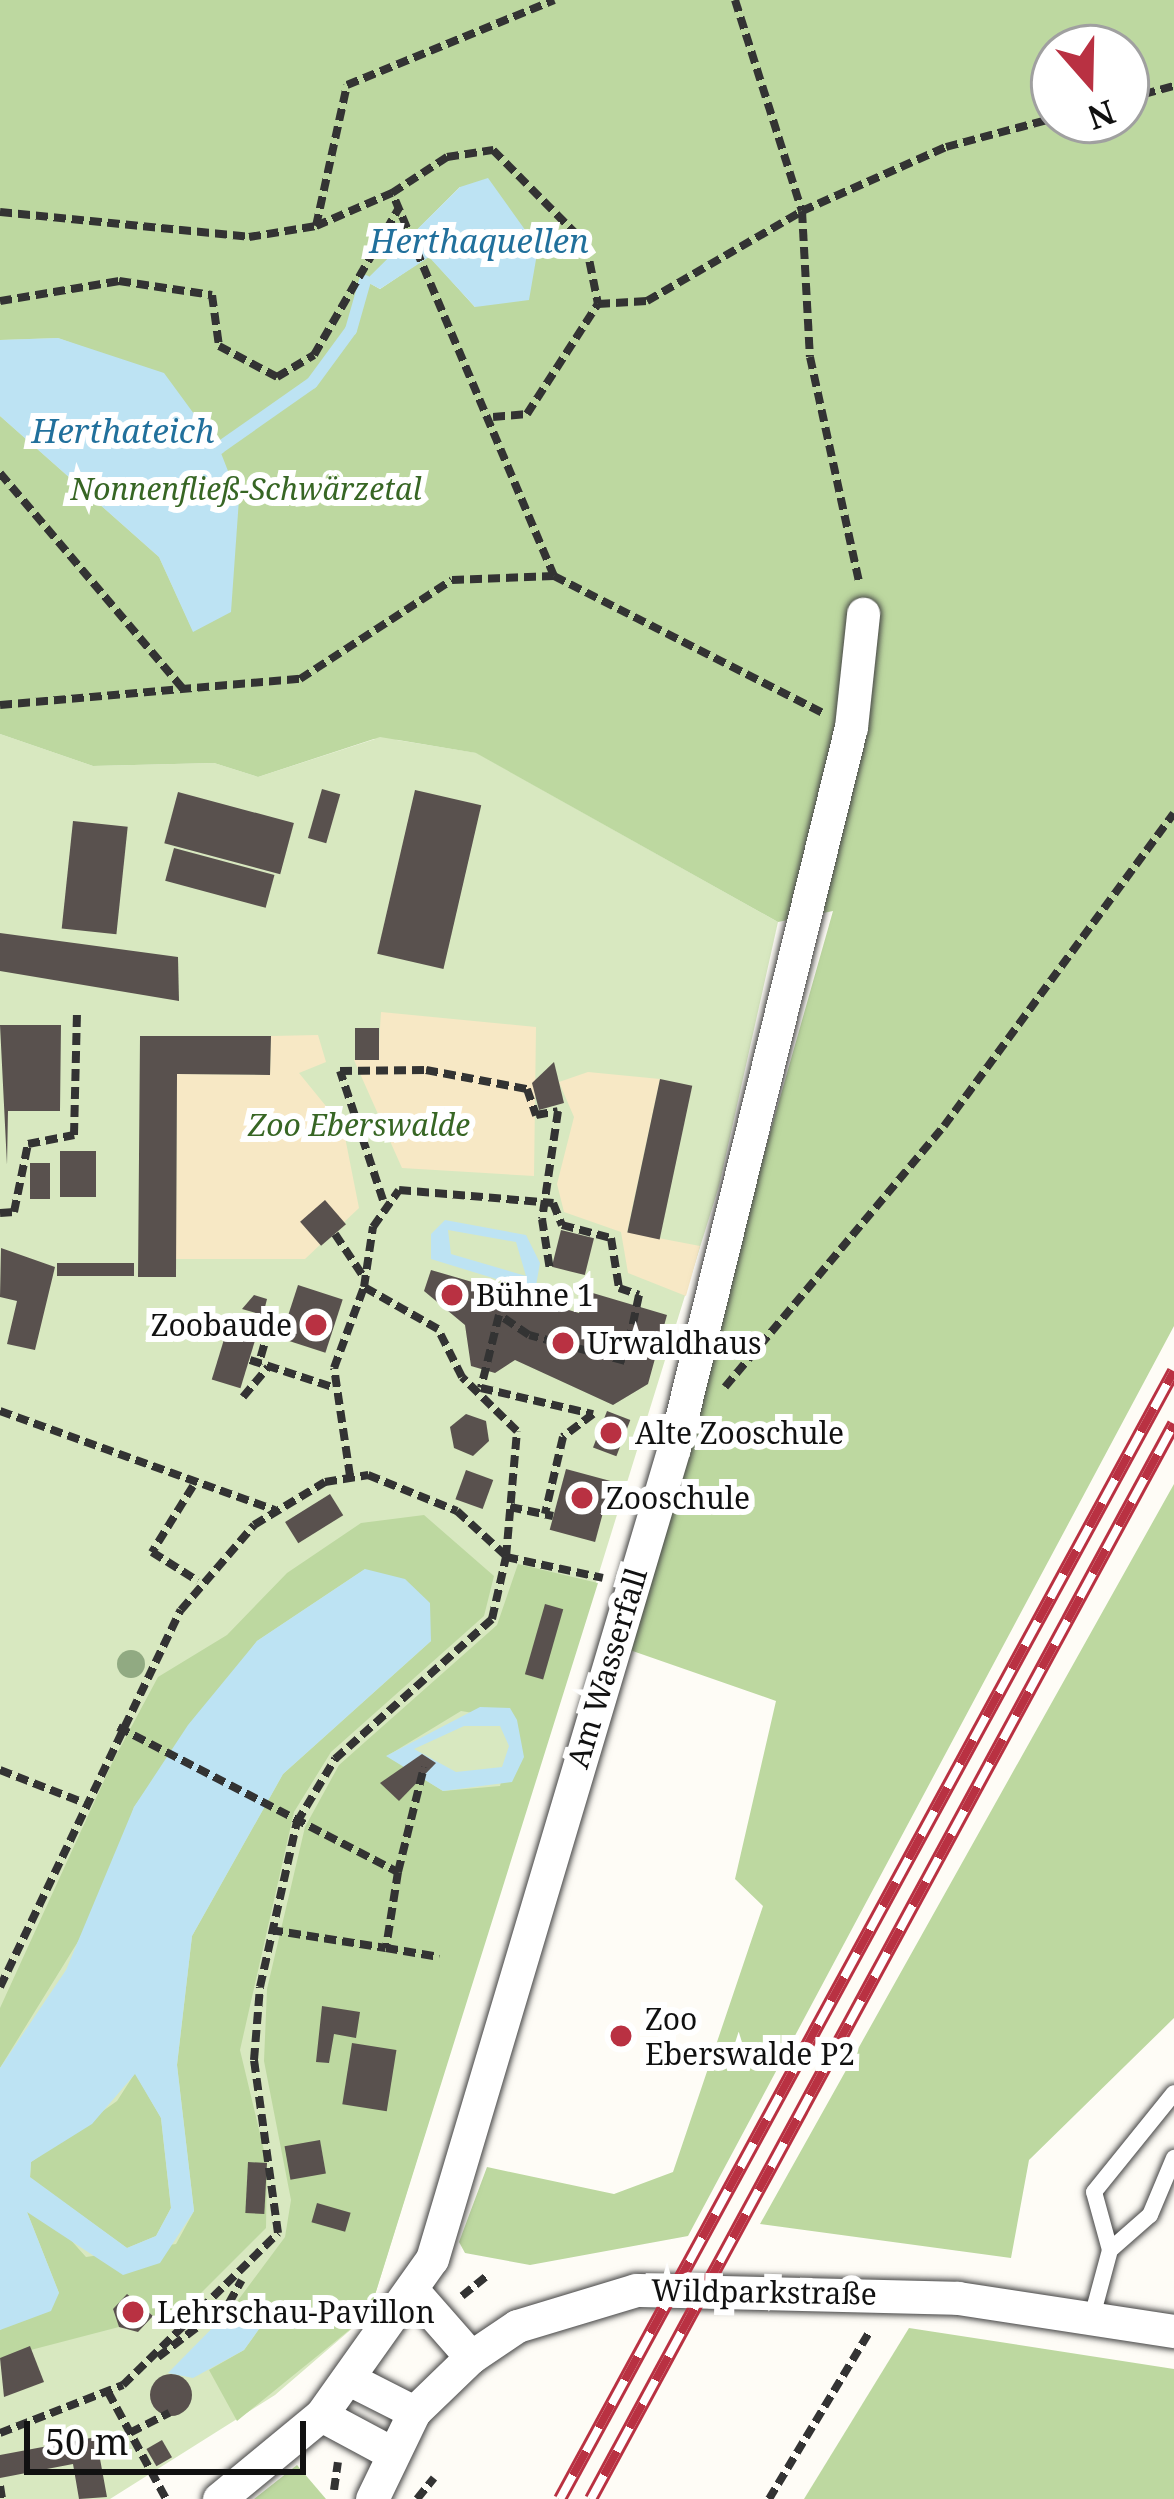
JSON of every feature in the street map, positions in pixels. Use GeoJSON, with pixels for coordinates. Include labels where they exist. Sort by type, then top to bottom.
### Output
{"type":"FeatureCollection","features":[{"type":"Feature","properties":{"kind":"street","name":"Am Wasserfall"},"geometry":{"type":"LineString","coordinates":[[219,2499],[321,2415],[351,2380],[412,2291],[458,2178],[632,1585],[851,727],[863,614]]}},
{"type":"Feature","properties":{"kind":"street","name":"Wildparkstraße"},"geometry":{"type":"LineString","coordinates":[[371,2499],[390,2452],[414,2412],[471,2356],[535,2319],[636,2290],[892,2294],[1093,2312],[1174,2331]]}},
{"type":"Feature","properties":{"kind":"street"},"geometry":{"type":"LineString","coordinates":[[412,2291],[471,2356]]}},
{"type":"Feature","properties":{"kind":"street"},"geometry":{"type":"LineString","coordinates":[[351,2380],[414,2412]]}},
{"type":"Feature","properties":{"kind":"street"},"geometry":{"type":"LineString","coordinates":[[321,2415],[390,2452]]}},
{"type":"Feature","properties":{"kind":"lane"},"geometry":{"type":"LineString","coordinates":[[1093,2312],[1110,2250],[1094,2192],[1174,2093]]}},
{"type":"Feature","properties":{"kind":"lane"},"geometry":{"type":"LineString","coordinates":[[1110,2250],[1150,2215],[1174,2158]]}},
{"type":"Feature","properties":{"kind":"path"},"geometry":{"type":"LineString","coordinates":[[316,226],[347,85],[554,0]]}},
{"type":"Feature","properties":{"kind":"path"},"geometry":{"type":"LineString","coordinates":[[735,0],[802,211],[810,357],[863,614]]}},
{"type":"Feature","properties":{"kind":"path"},"geometry":{"type":"LineString","coordinates":[[598,304],[647,301],[802,211],[946,147],[1030,124]]}},
{"type":"Feature","properties":{"kind":"path"},"geometry":{"type":"LineString","coordinates":[[0,212],[249,237],[316,226],[392,194],[447,157],[493,150],[586,244],[598,304],[527,414],[493,417]]}},
{"type":"Feature","properties":{"kind":"path"},"geometry":{"type":"LineString","coordinates":[[392,194],[493,417],[554,576]]}},
{"type":"Feature","properties":{"kind":"path"},"geometry":{"type":"LineString","coordinates":[[0,302],[119,281],[212,295],[219,346],[277,377],[314,356],[400,207]]}},
{"type":"Feature","properties":{"kind":"path"},"geometry":{"type":"LineString","coordinates":[[0,473],[184,690]]}},
{"type":"Feature","properties":{"kind":"path"},"geometry":{"type":"LineString","coordinates":[[0,704],[301,679],[452,580],[554,576],[851,727]]}},
{"type":"Feature","properties":{"kind":"path"},"geometry":{"type":"LineString","coordinates":[[719,1395],[944,1126],[1174,813]]}},
{"type":"Feature","properties":{"kind":"path"},"geometry":{"type":"LineString","coordinates":[[0,1213],[14,1212],[28,1144],[74,1135],[77,1013]]}},
{"type":"Feature","properties":{"kind":"path"},"geometry":{"type":"LineString","coordinates":[[350,1476],[335,1388],[384,1200],[340,1071],[426,1070],[527,1089],[536,1115],[558,1111],[545,1200],[550,1270]]}},
{"type":"Feature","properties":{"kind":"path"},"geometry":{"type":"LineString","coordinates":[[384,1200],[414,1189],[545,1200]]}},
{"type":"Feature","properties":{"kind":"path"},"geometry":{"type":"LineString","coordinates":[[481,1388],[499,1315],[530,1335],[625,1361],[639,1295],[619,1288],[611,1238],[562,1225],[545,1200]]}},
{"type":"Feature","properties":{"kind":"path"},"geometry":{"type":"LineString","coordinates":[[335,1234],[365,1284],[438,1329],[462,1377],[481,1388],[593,1414],[563,1437],[549,1515],[509,1507]]}},
{"type":"Feature","properties":{"kind":"path"},"geometry":{"type":"LineString","coordinates":[[243,1397],[269,1328],[248,1328]]}},
{"type":"Feature","properties":{"kind":"path"},"geometry":{"type":"LineString","coordinates":[[259,1363],[335,1388]]}},
{"type":"Feature","properties":{"kind":"path"},"geometry":{"type":"LineString","coordinates":[[0,2433],[108,2392],[156,2358],[243,2278],[278,2233],[254,2060],[272,1930],[298,1822],[335,1759],[492,1619],[506,1557],[517,1431],[481,1388]]}},
{"type":"Feature","properties":{"kind":"path"},"geometry":{"type":"LineString","coordinates":[[0,1411],[193,1486],[277,1510]]}},
{"type":"Feature","properties":{"kind":"path"},"geometry":{"type":"LineString","coordinates":[[0,1987],[118,1727],[198,1581],[277,1510],[350,1476],[434,1498],[506,1557],[632,1585]]}},
{"type":"Feature","properties":{"kind":"path"},"geometry":{"type":"LineString","coordinates":[[193,1486],[152,1552],[198,1581]]}},
{"type":"Feature","properties":{"kind":"path"},"geometry":{"type":"LineString","coordinates":[[118,1727],[398,1872]]}},
{"type":"Feature","properties":{"kind":"path"},"geometry":{"type":"LineString","coordinates":[[386,1948],[398,1872],[424,1767]]}},
{"type":"Feature","properties":{"kind":"path"},"geometry":{"type":"LineString","coordinates":[[0,1770],[84,1803]]}},
{"type":"Feature","properties":{"kind":"path"},"geometry":{"type":"LineString","coordinates":[[272,1930],[440,1957]]}},
{"type":"Feature","properties":{"kind":"path"},"geometry":{"type":"LineString","coordinates":[[464,2294],[487,2276]]}},
{"type":"Feature","properties":{"kind":"path"},"geometry":{"type":"LineString","coordinates":[[769,2499],[892,2294]]}},
{"type":"Feature","properties":{"kind":"path"},"geometry":{"type":"LineString","coordinates":[[108,2392],[166,2499]]}},
{"type":"Feature","properties":{"kind":"path"},"geometry":{"type":"LineString","coordinates":[[98,2449],[169,2413]]}},
{"type":"Feature","properties":{"kind":"path"},"geometry":{"type":"LineString","coordinates":[[416,2499],[434,2478]]}},
{"type":"Feature","properties":{"kind":"path"},"geometry":{"type":"LineString","coordinates":[[0,2486],[2,2499]]}},
{"type":"Feature","properties":{"kind":"green space","name":"Nonnenfließ-Schwärzetal"},"geometry":{"type":"Polygon","coordinates":[[[0,0],[1174,0],[1174,1326],[688,2236],[530,2265],[465,2253],[459,2242],[487,2167],[614,2194],[673,2172],[763,1906],[735,1879],[776,1701],[624,1648],[833,911],[778,922],[476,753],[380,737],[258,777],[214,763],[93,766],[0,734],[0,416],[159,557],[193,631],[97,352],[58,338],[0,340],[0,0]],[[460,187],[366,281],[380,289],[429,256],[475,307],[460,187]]]}},
{"type":"Feature","properties":{"kind":"green space","name":"Zoo Eberswalde"},"geometry":{"type":"Polygon","coordinates":[[[0,170],[397,740],[477,753],[778,922],[719,1186],[369,2314],[275,2395],[110,2499],[0,2499],[0,734],[93,766],[214,763],[258,777],[375,739],[0,723],[0,170]]]}},
{"type":"Feature","properties":{"kind":"green space"},"geometry":{"type":"Polygon","coordinates":[[[1174,1484],[1174,2018],[1029,2160],[1011,2258],[760,2224],[1174,1484]]]}},
{"type":"Feature","properties":{"kind":"green space"},"geometry":{"type":"Polygon","coordinates":[[[424,1515],[494,1576],[484,1616],[331,1752],[294,1812],[240,2050],[267,2163],[266,2228],[191,2303],[153,2316],[127,2295],[113,2309],[119,2327],[0,2358],[0,2330],[59,2293],[27,2212],[52,2219],[86,2257],[176,2244],[194,2211],[177,2065],[192,1936],[283,1774],[431,1641],[365,1569],[257,1641],[134,1807],[103,1901],[0,2068],[0,2008],[113,1761],[158,1677],[227,1635],[287,1573],[361,1523],[424,1515]]]}},
{"type":"Feature","properties":{"kind":"green space"},"geometry":{"type":"Polygon","coordinates":[[[518,1564],[598,1583],[369,2314],[237,2421],[209,2370],[244,2350],[276,2305],[233,2307],[285,2237],[291,2200],[264,2061],[267,1989],[305,1827],[339,1765],[497,1625],[518,1564]],[[461,1711],[387,1756],[443,1791],[500,1786],[517,1720],[461,1711]]]}},
{"type":"Feature","properties":{"kind":"green space"},"geometry":{"type":"Polygon","coordinates":[[[135,2073],[161,2118],[171,2208],[156,2236],[127,2248],[30,2178],[31,2162],[117,2101],[135,2073]]]}},
{"type":"Feature","properties":{"kind":"green space"},"geometry":{"type":"Polygon","coordinates":[[[909,2328],[1174,2369],[1174,2499],[804,2499],[909,2328]]]}},
{"type":"Feature","properties":{"kind":"green space"},"geometry":{"type":"Polygon","coordinates":[[[297,2465],[326,2499],[254,2499],[297,2465]]]}},
{"type":"Feature","properties":{"kind":"sand"},"geometry":{"type":"Polygon","coordinates":[[[381,1012],[536,1027],[534,1176],[402,1168],[354,1060],[378,1060],[381,1012]]]}},
{"type":"Feature","properties":{"kind":"sand"},"geometry":{"type":"Polygon","coordinates":[[[318,1035],[326,1062],[299,1073],[343,1127],[359,1208],[305,1259],[176,1259],[177,1074],[270,1075],[271,1036],[318,1035]]]}},
{"type":"Feature","properties":{"kind":"sand"},"geometry":{"type":"Polygon","coordinates":[[[588,1072],[660,1079],[627,1232],[700,1246],[686,1296],[628,1273],[621,1232],[564,1212],[557,1184],[574,1117],[559,1082],[588,1072]]]}},
{"type":"Feature","properties":{"kind":"water","name":"Herthaquellen"},"geometry":{"type":"Polygon","coordinates":[[[488,178],[538,248],[529,300],[475,307],[429,257],[380,289],[365,281],[460,187],[488,178]]]}},
{"type":"Feature","properties":{"kind":"water","name":"Herthateich"},"geometry":{"type":"Polygon","coordinates":[[[58,338],[164,373],[219,448],[239,499],[231,612],[193,632],[159,557],[0,416],[0,340],[58,338]]]}},
{"type":"Feature","properties":{"kind":"water"},"geometry":{"type":"Polygon","coordinates":[[[445,1220],[526,1235],[540,1263],[535,1291],[431,1259],[431,1234],[445,1220]],[[448,1230],[451,1254],[526,1276],[516,1242],[448,1230]]]}},
{"type":"Feature","properties":{"kind":"water"},"geometry":{"type":"Polygon","coordinates":[[[365,1569],[405,1579],[430,1603],[431,1641],[283,1774],[192,1936],[177,2065],[194,2211],[160,2263],[123,2275],[27,2212],[59,2293],[51,2311],[0,2330],[0,2068],[66,1970],[134,1807],[188,1725],[257,1641],[365,1569]],[[135,2074],[92,2124],[31,2162],[30,2177],[127,2248],[156,2236],[171,2208],[161,2118],[135,2074]]]}},
{"type":"Feature","properties":{"kind":"water"},"geometry":{"type":"Polygon","coordinates":[[[480,1707],[510,1708],[524,1757],[512,1782],[443,1791],[386,1756],[480,1707]],[[464,1726],[414,1749],[456,1772],[502,1767],[509,1746],[500,1726],[464,1726]]]}},
{"type":"Feature","properties":{"kind":"water"},"geometry":{"type":"Polygon","coordinates":[[[276,2305],[244,2350],[193,2378],[168,2373],[233,2307],[276,2305]]]}},
{"type":"Feature","properties":{"kind":"building"},"geometry":{"type":"Polygon","coordinates":[[[322,789],[340,794],[326,843],[308,838],[322,789]]]}},
{"type":"Feature","properties":{"kind":"building"},"geometry":{"type":"Polygon","coordinates":[[[415,790],[481,805],[443,969],[377,954],[415,790]]]}},
{"type":"Feature","properties":{"kind":"building"},"geometry":{"type":"Polygon","coordinates":[[[178,792],[294,823],[280,874],[164,843],[178,792]]]}},
{"type":"Feature","properties":{"kind":"building"},"geometry":{"type":"Polygon","coordinates":[[[73,821],[128,827],[116,934],[62,928],[73,821]]]}},
{"type":"Feature","properties":{"kind":"building"},"geometry":{"type":"Polygon","coordinates":[[[174,848],[274,875],[266,908],[165,881],[174,848]]]}},
{"type":"Feature","properties":{"kind":"building"},"geometry":{"type":"Polygon","coordinates":[[[0,933],[178,957],[179,1001],[0,971],[0,933]]]}},
{"type":"Feature","properties":{"kind":"building"},"geometry":{"type":"Polygon","coordinates":[[[0,1025],[61,1025],[60,1111],[8,1111],[7,1165],[0,1025]]]}},
{"type":"Feature","properties":{"kind":"building"},"geometry":{"type":"Polygon","coordinates":[[[355,1028],[379,1028],[379,1060],[355,1060],[355,1028]]]}},
{"type":"Feature","properties":{"kind":"building"},"geometry":{"type":"Polygon","coordinates":[[[140,1036],[271,1036],[270,1075],[177,1074],[176,1277],[138,1277],[140,1036]]]}},
{"type":"Feature","properties":{"kind":"building"},"geometry":{"type":"Polygon","coordinates":[[[554,1062],[564,1103],[539,1110],[532,1083],[554,1062]]]}},
{"type":"Feature","properties":{"kind":"building"},"geometry":{"type":"Polygon","coordinates":[[[660,1079],[692,1086],[660,1239],[627,1233],[660,1079]]]}},
{"type":"Feature","properties":{"kind":"building"},"geometry":{"type":"Polygon","coordinates":[[[60,1151],[96,1151],[96,1197],[60,1197],[60,1151]]]}},
{"type":"Feature","properties":{"kind":"building"},"geometry":{"type":"Polygon","coordinates":[[[30,1163],[50,1163],[50,1199],[30,1199],[30,1163]]]}},
{"type":"Feature","properties":{"kind":"building"},"geometry":{"type":"Polygon","coordinates":[[[325,1200],[346,1224],[321,1246],[300,1222],[325,1200]]]}},
{"type":"Feature","properties":{"kind":"building"},"geometry":{"type":"Polygon","coordinates":[[[561,1230],[594,1238],[585,1275],[552,1267],[561,1230]]]}},
{"type":"Feature","properties":{"kind":"building"},"geometry":{"type":"Polygon","coordinates":[[[1,1248],[55,1267],[35,1350],[7,1344],[17,1301],[0,1297],[1,1248]]]}},
{"type":"Feature","properties":{"kind":"building"},"geometry":{"type":"Polygon","coordinates":[[[57,1263],[134,1263],[134,1276],[57,1276],[57,1263]]]}},
{"type":"Feature","properties":{"kind":"building","name":"Urwaldhaus"},"geometry":{"type":"Polygon","coordinates":[[[431,1270],[579,1313],[586,1291],[667,1315],[648,1384],[613,1405],[515,1360],[495,1373],[471,1366],[465,1325],[424,1291],[431,1270]]]}},
{"type":"Feature","properties":{"kind":"building"},"geometry":{"type":"Polygon","coordinates":[[[298,1285],[343,1300],[325,1353],[281,1338],[298,1285]]]}},
{"type":"Feature","properties":{"kind":"building"},"geometry":{"type":"Polygon","coordinates":[[[254,1295],[267,1299],[263,1315],[242,1309],[254,1295]]]}},
{"type":"Feature","properties":{"kind":"building"},"geometry":{"type":"Polygon","coordinates":[[[229,1323],[258,1332],[240,1388],[212,1379],[229,1323]]]}},
{"type":"Feature","properties":{"kind":"building","name":"Alte Zooschule"},"geometry":{"type":"Polygon","coordinates":[[[607,1411],[630,1420],[616,1456],[593,1447],[607,1411]]]}},
{"type":"Feature","properties":{"kind":"building"},"geometry":{"type":"Polygon","coordinates":[[[466,1414],[486,1421],[489,1441],[473,1456],[454,1448],[450,1427],[466,1414]]]}},
{"type":"Feature","properties":{"kind":"building","name":"Zooschule"},"geometry":{"type":"Polygon","coordinates":[[[566,1469],[611,1481],[595,1542],[550,1530],[566,1469]]]}},
{"type":"Feature","properties":{"kind":"building"},"geometry":{"type":"Polygon","coordinates":[[[466,1470],[493,1480],[483,1509],[455,1499],[466,1470]]]}},
{"type":"Feature","properties":{"kind":"building"},"geometry":{"type":"Polygon","coordinates":[[[330,1494],[343,1515],[298,1543],[285,1522],[330,1494]]]}},
{"type":"Feature","properties":{"kind":"building"},"geometry":{"type":"Polygon","coordinates":[[[545,1604],[563,1609],[543,1679],[525,1674],[545,1604]]]}},
{"type":"Feature","properties":{"kind":"building"},"geometry":{"type":"Polygon","coordinates":[[[422,1754],[436,1763],[399,1801],[380,1783],[422,1754]]]}},
{"type":"Feature","properties":{"kind":"building"},"geometry":{"type":"Polygon","coordinates":[[[322,2006],[360,2012],[356,2038],[334,2034],[329,2063],[316,2062],[322,2006]]]}},
{"type":"Feature","properties":{"kind":"building"},"geometry":{"type":"Polygon","coordinates":[[[352,2043],[396,2050],[387,2111],[342,2104],[352,2043]]]}},
{"type":"Feature","properties":{"kind":"building"},"geometry":{"type":"Polygon","coordinates":[[[320,2140],[326,2173],[290,2180],[285,2146],[320,2140]]]}},
{"type":"Feature","properties":{"kind":"building"},"geometry":{"type":"Polygon","coordinates":[[[248,2162],[267,2163],[264,2214],[245,2213],[248,2162]]]}},
{"type":"Feature","properties":{"kind":"building"},"geometry":{"type":"Polygon","coordinates":[[[317,2203],[351,2213],[345,2232],[311,2222],[317,2203]]]}},
{"type":"Feature","properties":{"kind":"building","name":"Lehrschau-Pavillon"},"geometry":{"type":"Polygon","coordinates":[[[127,2294],[153,2316],[138,2332],[119,2327],[113,2309],[127,2294]]]}},
{"type":"Feature","properties":{"kind":"building"},"geometry":{"type":"Polygon","coordinates":[[[30,2346],[44,2382],[4,2397],[0,2358],[30,2346]]]}},
{"type":"Feature","properties":{"kind":"building"},"geometry":{"type":"Polygon","coordinates":[[[171,2374],[186,2380],[192,2395],[186,2410],[171,2416],[156,2410],[150,2395],[156,2380],[171,2374]]]}},
{"type":"Feature","properties":{"kind":"building"},"geometry":{"type":"Polygon","coordinates":[[[96,2437],[107,2497],[79,2499],[73,2464],[0,2478],[0,2455],[96,2437]]]}},
{"type":"Feature","properties":{"kind":"building"},"geometry":{"type":"Polygon","coordinates":[[[162,2440],[172,2457],[156,2466],[146,2449],[162,2440]]]}},
{"type":"Feature","properties":{"kind":"waterway"},"geometry":{"type":"LineString","coordinates":[[206,444],[219,448],[312,383],[351,330],[365,281]]}},
{"type":"Feature","properties":{"kind":"railway"},"geometry":{"type":"LineString","coordinates":[[560,2499],[1174,1371]]}},
{"type":"Feature","properties":{"kind":"railway"},"geometry":{"type":"LineString","coordinates":[[591,2499],[1174,1424]]}},
{"type":"Feature","properties":{"kind":"place","name":"Bühne 1"},"geometry":{"type":"Point","coordinates":[452,1295]}},
{"type":"Feature","properties":{"kind":"place","name":"Zoobaude"},"geometry":{"type":"Point","coordinates":[316,1325]}},
{"type":"Feature","properties":{"kind":"place","name":"Urwaldhaus"},"geometry":{"type":"Point","coordinates":[563,1343]}},
{"type":"Feature","properties":{"kind":"place","name":"Alte Zooschule"},"geometry":{"type":"Point","coordinates":[611,1433]}},
{"type":"Feature","properties":{"kind":"place","name":"Zooschule"},"geometry":{"type":"Point","coordinates":[582,1498]}},
{"type":"Feature","properties":{"kind":"place","name":"Zoo Eberswalde P2"},"geometry":{"type":"Point","coordinates":[621,2036]}},
{"type":"Feature","properties":{"kind":"place","name":"Lehrschau-Pavillon"},"geometry":{"type":"Point","coordinates":[133,2312]}}]}
